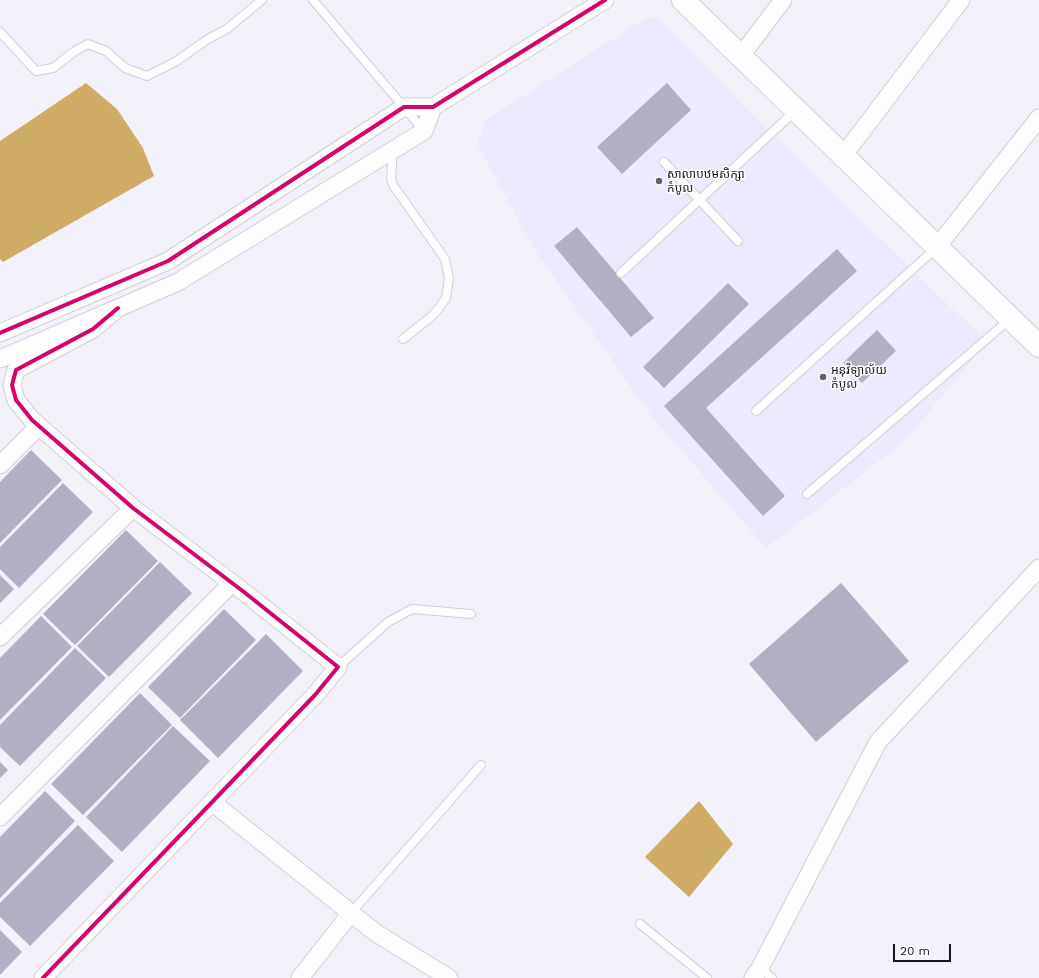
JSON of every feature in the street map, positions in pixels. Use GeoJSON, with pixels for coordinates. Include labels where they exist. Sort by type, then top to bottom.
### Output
{"type":"FeatureCollection","features":[{"type":"Feature","properties":{"kind":"street"},"geometry":{"type":"LineString","coordinates":[[0,333],[168,262],[404,107],[433,107],[605,0]]}},
{"type":"Feature","properties":{"kind":"street"},"geometry":{"type":"LineString","coordinates":[[683,0],[1011,319],[1037,340]]}},
{"type":"Feature","properties":{"kind":"street"},"geometry":{"type":"LineString","coordinates":[[740,57],[783,0]]}},
{"type":"Feature","properties":{"kind":"street"},"geometry":{"type":"LineString","coordinates":[[843,156],[961,0]]}},
{"type":"Feature","properties":{"kind":"street"},"geometry":{"type":"LineString","coordinates":[[0,360],[178,282],[424,131],[433,107]]}},
{"type":"Feature","properties":{"kind":"street"},"geometry":{"type":"LineString","coordinates":[[937,247],[1039,118]]}},
{"type":"Feature","properties":{"kind":"street"},"geometry":{"type":"LineString","coordinates":[[43,978],[213,803],[315,695],[338,667],[232,583],[133,508],[39,426],[16,400],[12,385],[16,370],[93,329],[118,308]]}},
{"type":"Feature","properties":{"kind":"street"},"geometry":{"type":"LineString","coordinates":[[0,465],[39,426]]}},
{"type":"Feature","properties":{"kind":"street"},"geometry":{"type":"LineString","coordinates":[[0,637],[133,508]]}},
{"type":"Feature","properties":{"kind":"street"},"geometry":{"type":"LineString","coordinates":[[761,975],[878,742],[1039,568]]}},
{"type":"Feature","properties":{"kind":"street"},"geometry":{"type":"LineString","coordinates":[[0,817],[232,583]]}},
{"type":"Feature","properties":{"kind":"street"},"geometry":{"type":"LineString","coordinates":[[213,803],[376,933],[449,978]]}},
{"type":"Feature","properties":{"kind":"street"},"geometry":{"type":"LineString","coordinates":[[300,978],[351,912]]}},
{"type":"Feature","properties":{"kind":"lane"},"geometry":{"type":"LineString","coordinates":[[0,32],[36,71],[53,68],[74,51],[88,44],[106,51],[125,68],[147,76],[175,62],[227,29],[262,0]]}},
{"type":"Feature","properties":{"kind":"lane"},"geometry":{"type":"LineString","coordinates":[[313,0],[424,131]]}},
{"type":"Feature","properties":{"kind":"lane"},"geometry":{"type":"LineString","coordinates":[[621,272],[795,110]]}},
{"type":"Feature","properties":{"kind":"lane"},"geometry":{"type":"LineString","coordinates":[[391,152],[391,178],[394,186],[445,259],[449,278],[446,298],[439,308],[431,317],[403,339]]}},
{"type":"Feature","properties":{"kind":"lane"},"geometry":{"type":"LineString","coordinates":[[664,162],[738,241]]}},
{"type":"Feature","properties":{"kind":"lane"},"geometry":{"type":"LineString","coordinates":[[756,411],[937,247]]}},
{"type":"Feature","properties":{"kind":"lane"},"geometry":{"type":"LineString","coordinates":[[807,494],[1011,319]]}},
{"type":"Feature","properties":{"kind":"lane"},"geometry":{"type":"LineString","coordinates":[[338,667],[388,622],[412,609],[471,614]]}},
{"type":"Feature","properties":{"kind":"lane"},"geometry":{"type":"LineString","coordinates":[[351,912],[481,765]]}},
{"type":"Feature","properties":{"kind":"lane"},"geometry":{"type":"LineString","coordinates":[[640,924],[707,978]]}},
{"type":"Feature","properties":{"kind":"shaded area"},"geometry":{"type":"Polygon","coordinates":[[[646,18],[658,19],[766,128],[987,342],[904,442],[766,548],[648,412],[533,247],[477,144],[486,120],[646,18]]]}},
{"type":"Feature","properties":{"kind":"shaded area"},"geometry":{"type":"Polygon","coordinates":[[[86,83],[117,109],[143,148],[154,176],[3,262],[0,259],[0,141],[86,83]]]}},
{"type":"Feature","properties":{"kind":"shaded area"},"geometry":{"type":"Polygon","coordinates":[[[699,801],[733,844],[689,897],[645,857],[699,801]]]}},
{"type":"Feature","properties":{"kind":"building"},"geometry":{"type":"Polygon","coordinates":[[[667,83],[691,110],[622,174],[597,147],[667,83]]]}},
{"type":"Feature","properties":{"kind":"building"},"geometry":{"type":"Polygon","coordinates":[[[577,227],[654,318],[631,337],[554,246],[577,227]]]}},
{"type":"Feature","properties":{"kind":"building"},"geometry":{"type":"Polygon","coordinates":[[[837,249],[857,271],[706,408],[785,496],[763,516],[664,406],[837,249]]]}},
{"type":"Feature","properties":{"kind":"building"},"geometry":{"type":"Polygon","coordinates":[[[728,283],[749,304],[664,388],[643,367],[728,283]]]}},
{"type":"Feature","properties":{"kind":"building"},"geometry":{"type":"Polygon","coordinates":[[[877,330],[896,351],[862,383],[843,363],[877,330]]]}},
{"type":"Feature","properties":{"kind":"building"},"geometry":{"type":"Polygon","coordinates":[[[31,450],[62,480],[0,543],[0,482],[31,450]]]}},
{"type":"Feature","properties":{"kind":"building"},"geometry":{"type":"Polygon","coordinates":[[[63,483],[93,512],[19,588],[0,569],[0,547],[63,483]]]}},
{"type":"Feature","properties":{"kind":"building"},"geometry":{"type":"Polygon","coordinates":[[[126,530],[158,561],[75,645],[43,614],[126,530]]]}},
{"type":"Feature","properties":{"kind":"building"},"geometry":{"type":"Polygon","coordinates":[[[160,562],[192,593],[109,677],[77,646],[160,562]]]}},
{"type":"Feature","properties":{"kind":"building"},"geometry":{"type":"Polygon","coordinates":[[[0,575],[14,589],[0,603],[0,575]]]}},
{"type":"Feature","properties":{"kind":"building"},"geometry":{"type":"Polygon","coordinates":[[[841,583],[909,661],[816,742],[749,664],[841,583]]]}},
{"type":"Feature","properties":{"kind":"building"},"geometry":{"type":"Polygon","coordinates":[[[224,609],[256,640],[180,718],[148,687],[224,609]]]}},
{"type":"Feature","properties":{"kind":"building"},"geometry":{"type":"Polygon","coordinates":[[[41,616],[72,647],[0,720],[0,658],[41,616]]]}},
{"type":"Feature","properties":{"kind":"building"},"geometry":{"type":"Polygon","coordinates":[[[266,634],[303,671],[218,758],[180,720],[266,634]]]}},
{"type":"Feature","properties":{"kind":"building"},"geometry":{"type":"Polygon","coordinates":[[[75,648],[106,678],[20,766],[0,747],[0,725],[75,648]]]}},
{"type":"Feature","properties":{"kind":"building"},"geometry":{"type":"Polygon","coordinates":[[[140,693],[172,725],[83,815],[51,784],[140,693]]]}},
{"type":"Feature","properties":{"kind":"building"},"geometry":{"type":"Polygon","coordinates":[[[173,726],[210,761],[122,852],[86,817],[173,726]]]}},
{"type":"Feature","properties":{"kind":"building"},"geometry":{"type":"Polygon","coordinates":[[[0,762],[8,770],[0,778],[0,762]]]}},
{"type":"Feature","properties":{"kind":"building"},"geometry":{"type":"Polygon","coordinates":[[[45,791],[75,821],[0,898],[0,837],[45,791]]]}},
{"type":"Feature","properties":{"kind":"building"},"geometry":{"type":"Polygon","coordinates":[[[78,825],[114,861],[30,946],[0,917],[0,903],[78,825]]]}},
{"type":"Feature","properties":{"kind":"building"},"geometry":{"type":"Polygon","coordinates":[[[0,930],[22,952],[0,975],[0,930]]]}},
{"type":"Feature","properties":{"kind":"cycle path"},"geometry":{"type":"LineString","coordinates":[[0,333],[168,261],[404,107],[433,107],[605,0]]}},
{"type":"Feature","properties":{"kind":"cycle path"},"geometry":{"type":"LineString","coordinates":[[43,978],[315,695],[338,667],[244,592],[133,508],[32,420],[16,400],[12,385],[16,370],[93,329],[118,308]]}},
{"type":"Feature","properties":{"kind":"place","name":"សាលាបឋមសិក្សា កំបូល"},"geometry":{"type":"Point","coordinates":[659,181]}},
{"type":"Feature","properties":{"kind":"place","name":"អនុវិទ្យាល័យ កំបូល"},"geometry":{"type":"Point","coordinates":[823,377]}}]}
